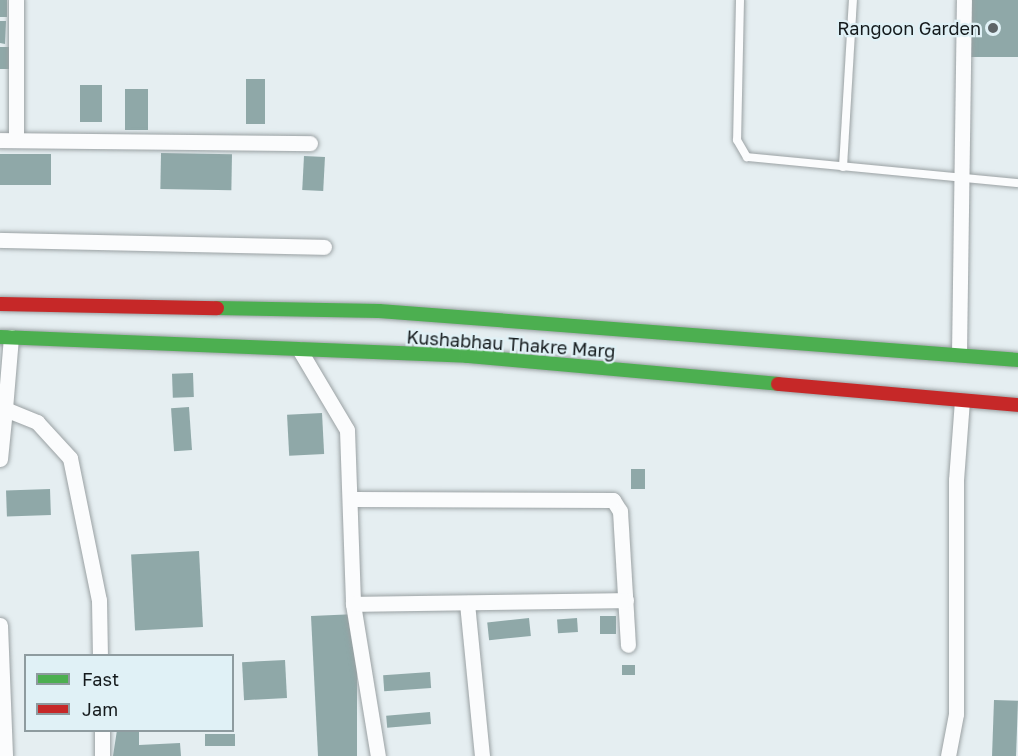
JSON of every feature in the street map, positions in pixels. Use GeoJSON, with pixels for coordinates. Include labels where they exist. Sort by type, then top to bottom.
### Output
{"type":"FeatureCollection","features":[{"type":"Feature","properties":{"kind":"main road","name":"Kushabhau Thakre Marg"},"geometry":{"type":"LineString","coordinates":[[0,304],[379,310],[1018,360]]}},
{"type":"Feature","properties":{"kind":"main road","name":"Kushabhau Thakre Marg"},"geometry":{"type":"LineString","coordinates":[[6,337],[152,339],[299,349],[467,356],[1018,405]]}},
{"type":"Feature","properties":{"kind":"street"},"geometry":{"type":"LineString","coordinates":[[16,0],[8,140],[310,143]]}},
{"type":"Feature","properties":{"kind":"street"},"geometry":{"type":"LineString","coordinates":[[959,354],[964,0]]}},
{"type":"Feature","properties":{"kind":"street"},"geometry":{"type":"LineString","coordinates":[[0,240],[324,247]]}},
{"type":"Feature","properties":{"kind":"street"},"geometry":{"type":"LineString","coordinates":[[0,459],[5,410],[6,337]]}},
{"type":"Feature","properties":{"kind":"street"},"geometry":{"type":"LineString","coordinates":[[299,349],[347,430],[352,499],[353,603],[378,756]]}},
{"type":"Feature","properties":{"kind":"street"},"geometry":{"type":"LineString","coordinates":[[948,756],[956,714],[956,480],[962,401]]}},
{"type":"Feature","properties":{"kind":"street"},"geometry":{"type":"LineString","coordinates":[[5,410],[37,422],[70,458],[99,600],[100,654]]}},
{"type":"Feature","properties":{"kind":"street"},"geometry":{"type":"LineString","coordinates":[[352,499],[613,500],[620,511],[628,645]]}},
{"type":"Feature","properties":{"kind":"street"},"geometry":{"type":"LineString","coordinates":[[353,603],[626,600]]}},
{"type":"Feature","properties":{"kind":"street"},"geometry":{"type":"LineString","coordinates":[[467,603],[483,756]]}},
{"type":"Feature","properties":{"kind":"street"},"geometry":{"type":"LineString","coordinates":[[0,625],[5,756]]}},
{"type":"Feature","properties":{"kind":"street"},"geometry":{"type":"LineString","coordinates":[[102,732],[102,756]]}},
{"type":"Feature","properties":{"kind":"lane"},"geometry":{"type":"LineString","coordinates":[[740,0],[741,150],[757,162],[843,167],[1018,183]]}},
{"type":"Feature","properties":{"kind":"lane"},"geometry":{"type":"LineString","coordinates":[[843,167],[853,0]]}},
{"type":"Feature","properties":{"kind":"building"},"geometry":{"type":"Polygon","coordinates":[[[0,0],[7,0],[7,17],[0,17],[0,0]]]}},
{"type":"Feature","properties":{"kind":"building","name":"Rangoon Garden"},"geometry":{"type":"Polygon","coordinates":[[[969,0],[1018,0],[1018,57],[969,57],[969,0]]]}},
{"type":"Feature","properties":{"kind":"building"},"geometry":{"type":"Polygon","coordinates":[[[0,21],[6,21],[5,44],[0,43],[0,21]]]}},
{"type":"Feature","properties":{"kind":"building"},"geometry":{"type":"Polygon","coordinates":[[[0,47],[9,47],[9,69],[0,69],[0,47]]]}},
{"type":"Feature","properties":{"kind":"building"},"geometry":{"type":"Polygon","coordinates":[[[246,79],[265,79],[265,124],[246,124],[246,79]]]}},
{"type":"Feature","properties":{"kind":"building"},"geometry":{"type":"Polygon","coordinates":[[[80,85],[102,85],[102,122],[80,122],[80,85]]]}},
{"type":"Feature","properties":{"kind":"building"},"geometry":{"type":"Polygon","coordinates":[[[125,89],[148,89],[148,130],[125,130],[125,89]]]}},
{"type":"Feature","properties":{"kind":"building"},"geometry":{"type":"Polygon","coordinates":[[[161,153],[232,154],[231,190],[160,189],[161,153]]]}},
{"type":"Feature","properties":{"kind":"building"},"geometry":{"type":"Polygon","coordinates":[[[0,154],[51,154],[51,185],[0,185],[0,154]]]}},
{"type":"Feature","properties":{"kind":"building"},"geometry":{"type":"Polygon","coordinates":[[[304,156],[325,157],[323,191],[302,190],[304,156]]]}},
{"type":"Feature","properties":{"kind":"building"},"geometry":{"type":"Polygon","coordinates":[[[193,373],[194,397],[173,398],[172,374],[193,373]]]}},
{"type":"Feature","properties":{"kind":"building"},"geometry":{"type":"Polygon","coordinates":[[[189,407],[192,450],[174,451],[171,408],[189,407]]]}},
{"type":"Feature","properties":{"kind":"building"},"geometry":{"type":"Polygon","coordinates":[[[322,413],[324,454],[289,456],[287,415],[322,413]]]}},
{"type":"Feature","properties":{"kind":"building"},"geometry":{"type":"Polygon","coordinates":[[[631,469],[645,469],[645,489],[631,489],[631,469]]]}},
{"type":"Feature","properties":{"kind":"building"},"geometry":{"type":"Polygon","coordinates":[[[50,489],[51,515],[7,517],[6,491],[50,489]]]}},
{"type":"Feature","properties":{"kind":"building"},"geometry":{"type":"Polygon","coordinates":[[[199,551],[203,627],[135,630],[131,555],[199,551]]]}},
{"type":"Feature","properties":{"kind":"building"},"geometry":{"type":"Polygon","coordinates":[[[357,614],[357,756],[318,756],[311,616],[357,614]]]}},
{"type":"Feature","properties":{"kind":"building"},"geometry":{"type":"Polygon","coordinates":[[[600,616],[616,616],[616,634],[600,634],[600,616]]]}},
{"type":"Feature","properties":{"kind":"building"},"geometry":{"type":"Polygon","coordinates":[[[529,618],[531,636],[489,640],[487,622],[529,618]]]}},
{"type":"Feature","properties":{"kind":"building"},"geometry":{"type":"Polygon","coordinates":[[[577,618],[578,632],[558,633],[557,619],[577,618]]]}},
{"type":"Feature","properties":{"kind":"building"},"geometry":{"type":"Polygon","coordinates":[[[285,660],[287,698],[244,700],[242,662],[285,660]]]}},
{"type":"Feature","properties":{"kind":"building"},"geometry":{"type":"Polygon","coordinates":[[[622,665],[635,665],[635,675],[622,675],[622,665]]]}},
{"type":"Feature","properties":{"kind":"building"},"geometry":{"type":"Polygon","coordinates":[[[430,672],[431,688],[384,691],[383,675],[430,672]]]}},
{"type":"Feature","properties":{"kind":"building"},"geometry":{"type":"Polygon","coordinates":[[[994,700],[1018,701],[1016,756],[992,756],[994,700]]]}},
{"type":"Feature","properties":{"kind":"building"},"geometry":{"type":"Polygon","coordinates":[[[430,712],[431,724],[387,728],[386,716],[430,712]]]}},
{"type":"Feature","properties":{"kind":"building"},"geometry":{"type":"Polygon","coordinates":[[[117,732],[139,732],[139,745],[180,743],[181,756],[113,756],[117,732]]]}},
{"type":"Feature","properties":{"kind":"building"},"geometry":{"type":"Polygon","coordinates":[[[205,734],[235,734],[235,746],[205,746],[205,734]]]}},
{"type":"Feature","properties":{"kind":"traffic: fast"},"geometry":{"type":"LineString","coordinates":[[217,308],[379,311],[1018,360]]}},
{"type":"Feature","properties":{"kind":"traffic: fast"},"geometry":{"type":"LineString","coordinates":[[0,337],[467,356],[778,384]]}},
{"type":"Feature","properties":{"kind":"traffic: jam"},"geometry":{"type":"LineString","coordinates":[[0,304],[217,308]]}},
{"type":"Feature","properties":{"kind":"traffic: jam"},"geometry":{"type":"LineString","coordinates":[[778,384],[1018,405]]}},
{"type":"Feature","properties":{"kind":"place","name":"Rangoon Garden"},"geometry":{"type":"Point","coordinates":[993,28]}}]}
